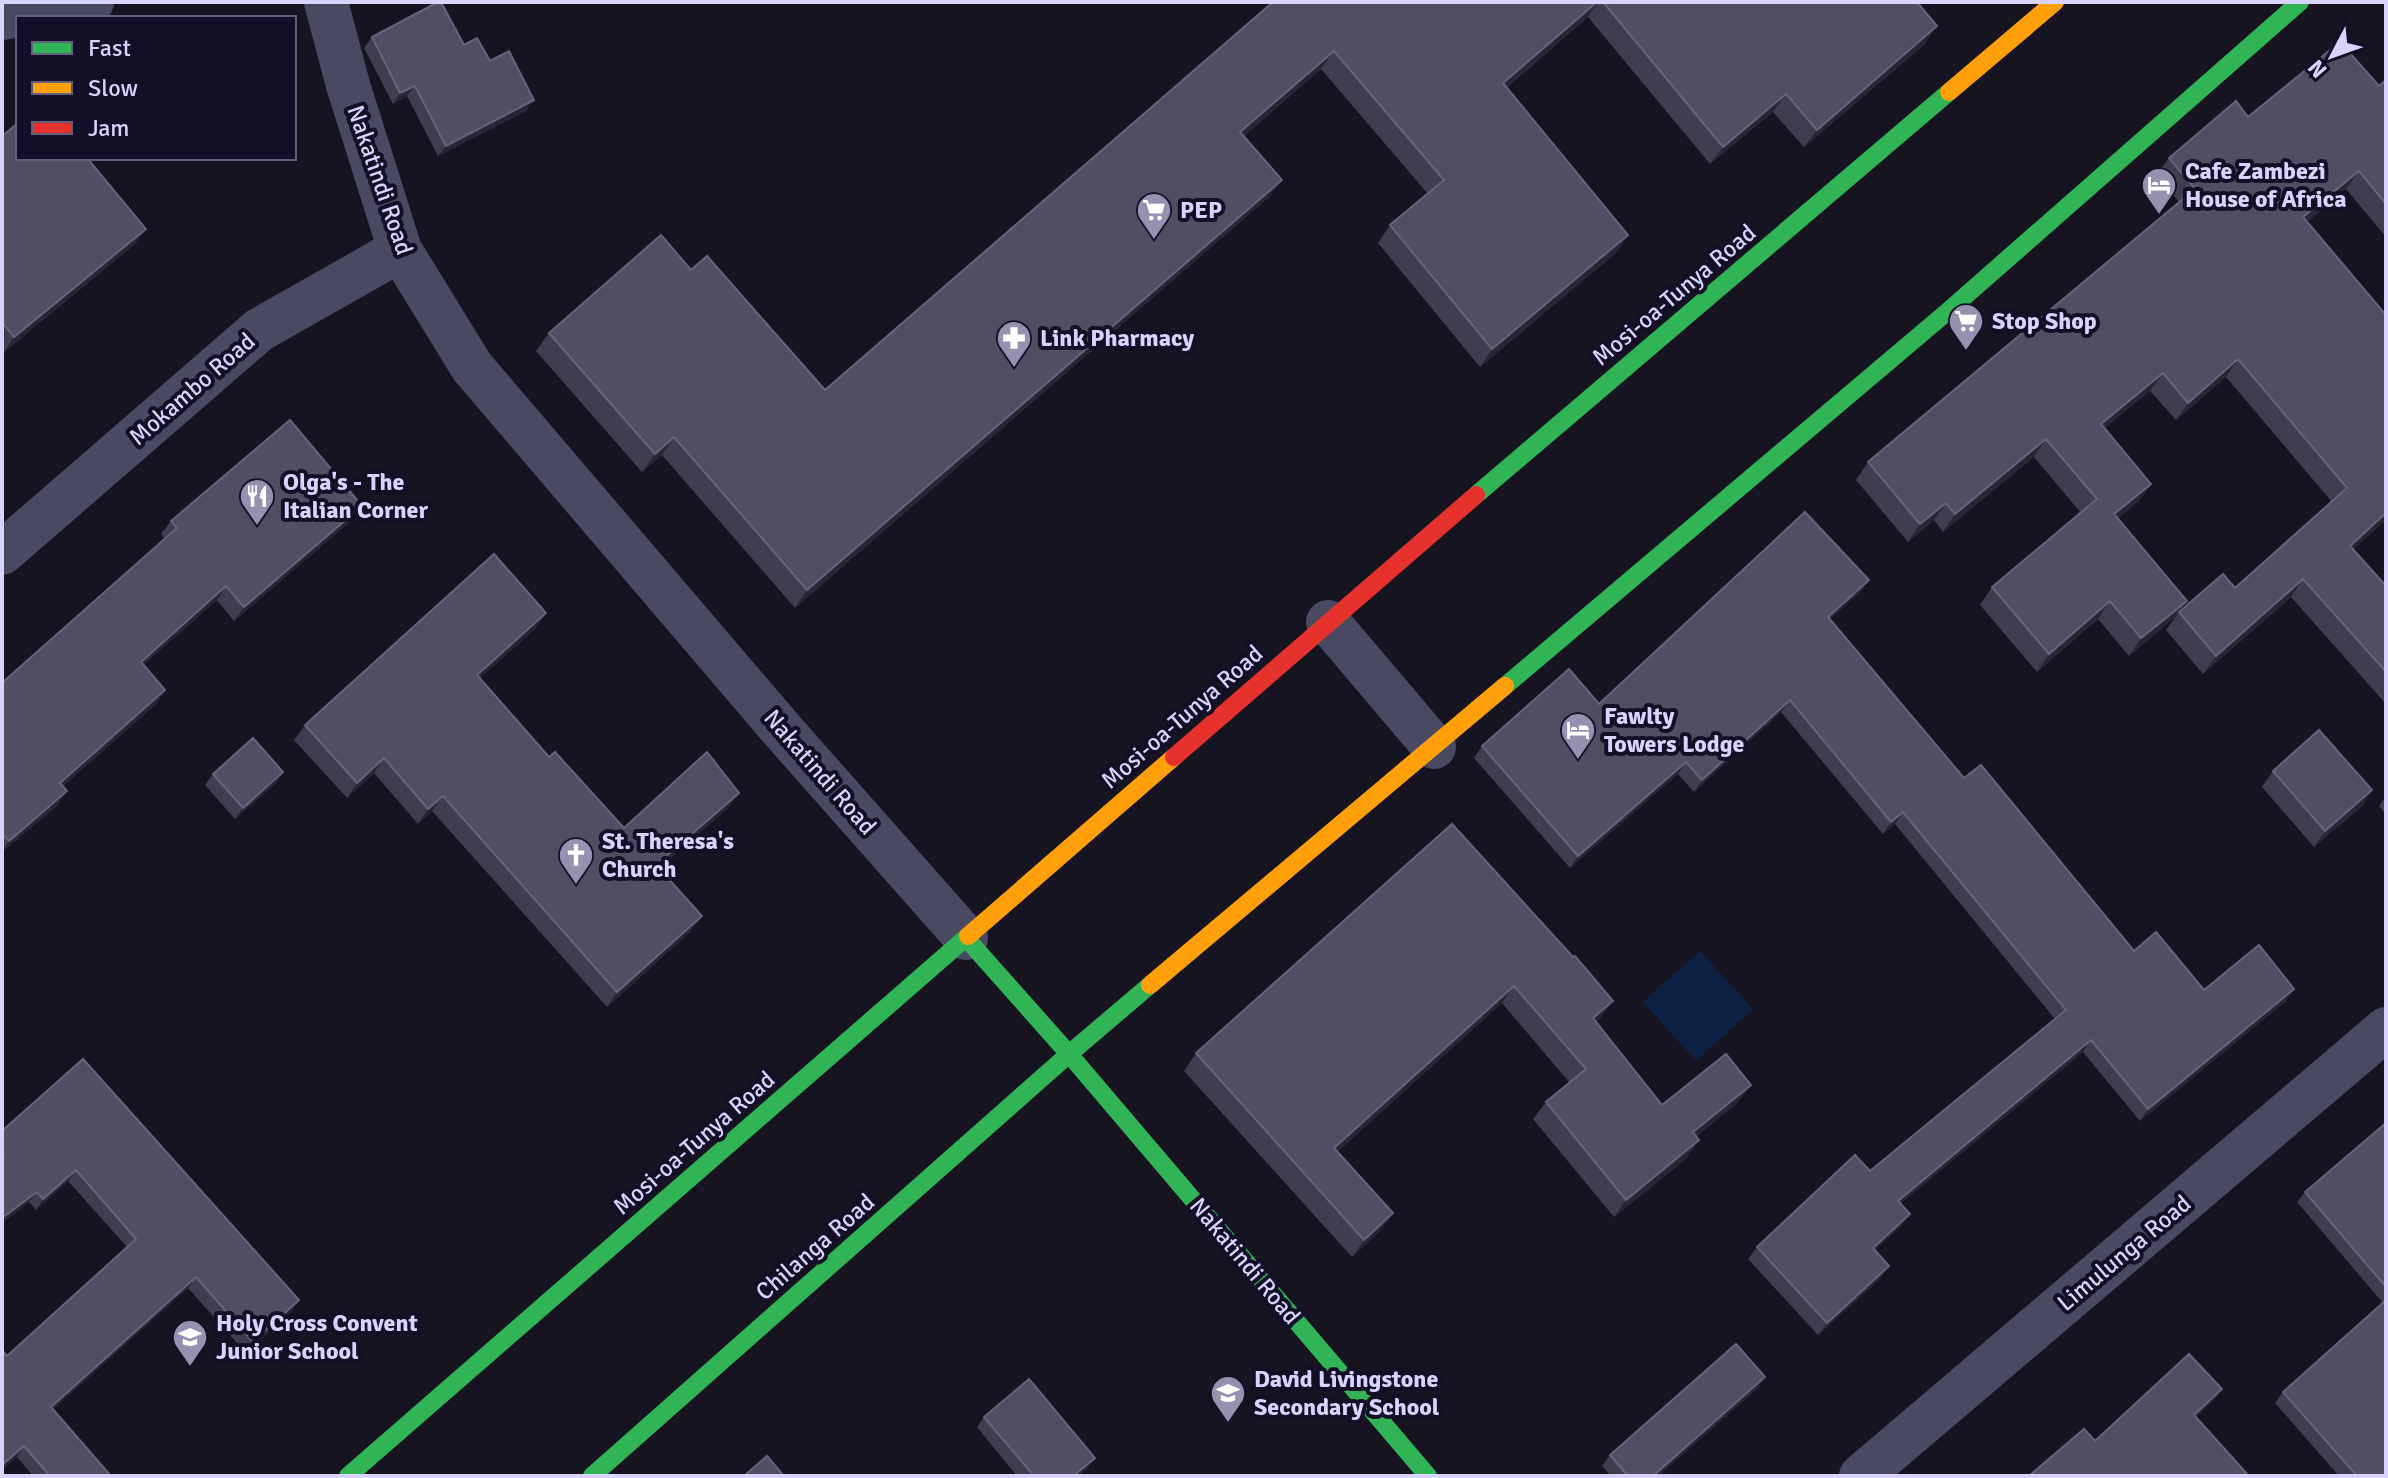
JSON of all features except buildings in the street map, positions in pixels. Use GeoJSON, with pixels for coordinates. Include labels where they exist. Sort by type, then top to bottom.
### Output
{"type":"FeatureCollection","features":[{"type":"Feature","properties":{"kind":"main road","name":"Mosi-oa-Tunya Road"},"geometry":{"type":"LineString","coordinates":[[348,1476],[1328,622],[2055,2]]}},
{"type":"Feature","properties":{"kind":"main road","name":"Chilanga Road"},"geometry":{"type":"LineString","coordinates":[[592,1476],[1069,1054],[1947,312],[2300,2]]}},
{"type":"Feature","properties":{"kind":"main road","name":"Nakatindi Road"},"geometry":{"type":"LineString","coordinates":[[966,938],[1069,1054],[1428,1476]]}},
{"type":"Feature","properties":{"kind":"street"},"geometry":{"type":"LineString","coordinates":[[2,18],[92,2]]}},
{"type":"Feature","properties":{"kind":"street","name":"Nakatindi Road"},"geometry":{"type":"LineString","coordinates":[[326,2],[348,85],[400,250],[472,367],[783,731],[966,938]]}},
{"type":"Feature","properties":{"kind":"street","name":"Mokambo Road"},"geometry":{"type":"LineString","coordinates":[[2,553],[259,330],[400,250]]}},
{"type":"Feature","properties":{"kind":"street"},"geometry":{"type":"LineString","coordinates":[[1328,622],[1434,747]]}},
{"type":"Feature","properties":{"kind":"street","name":"Limulunga Road"},"geometry":{"type":"LineString","coordinates":[[1861,1476],[2386,1029]]}},
{"type":"Feature","properties":{"kind":"water"},"geometry":{"type":"Polygon","coordinates":[[[1700,951],[1753,1009],[1696,1061],[1643,1002],[1700,951]]]}},
{"type":"Feature","properties":{"kind":"traffic: fast"},"geometry":{"type":"LineString","coordinates":[[1505,686],[1947,312],[2300,2]]}},
{"type":"Feature","properties":{"kind":"traffic: fast"},"geometry":{"type":"LineString","coordinates":[[1476,495],[1949,92]]}},
{"type":"Feature","properties":{"kind":"traffic: fast"},"geometry":{"type":"LineString","coordinates":[[348,1476],[968,936]]}},
{"type":"Feature","properties":{"kind":"traffic: fast"},"geometry":{"type":"LineString","coordinates":[[966,938],[1069,1054],[1428,1476]]}},
{"type":"Feature","properties":{"kind":"traffic: fast"},"geometry":{"type":"LineString","coordinates":[[592,1476],[1150,985]]}},
{"type":"Feature","properties":{"kind":"traffic: slow"},"geometry":{"type":"LineString","coordinates":[[1949,92],[2055,2]]}},
{"type":"Feature","properties":{"kind":"traffic: slow"},"geometry":{"type":"LineString","coordinates":[[1150,985],[1505,686]]}},
{"type":"Feature","properties":{"kind":"traffic: slow"},"geometry":{"type":"LineString","coordinates":[[968,936],[1174,757]]}},
{"type":"Feature","properties":{"kind":"traffic: jam"},"geometry":{"type":"LineString","coordinates":[[1174,757],[1476,495]]}},
{"type":"Feature","properties":{"kind":"place","name":"Cafe Zambezi House of Africa"},"geometry":{"type":"Point","coordinates":[2159,216]}},
{"type":"Feature","properties":{"kind":"place","name":"PEP"},"geometry":{"type":"Point","coordinates":[1154,241]}},
{"type":"Feature","properties":{"kind":"place","name":"Stop Shop"},"geometry":{"type":"Point","coordinates":[1966,352]}},
{"type":"Feature","properties":{"kind":"place","name":"Link Pharmacy"},"geometry":{"type":"Point","coordinates":[1014,369]}},
{"type":"Feature","properties":{"kind":"place","name":"Olga's - The Italian Corner"},"geometry":{"type":"Point","coordinates":[257,527]}},
{"type":"Feature","properties":{"kind":"place","name":"Fawlty Towers Lodge"},"geometry":{"type":"Point","coordinates":[1578,761]}},
{"type":"Feature","properties":{"kind":"place","name":"St. Theresa's Church"},"geometry":{"type":"Point","coordinates":[576,886]}},
{"type":"Feature","properties":{"kind":"place","name":"Holy Cross Convent Junior School"},"geometry":{"type":"Point","coordinates":[190,1368]}},
{"type":"Feature","properties":{"kind":"place","name":"David Livingstone Secondary School"},"geometry":{"type":"Point","coordinates":[1228,1424]}}]}
